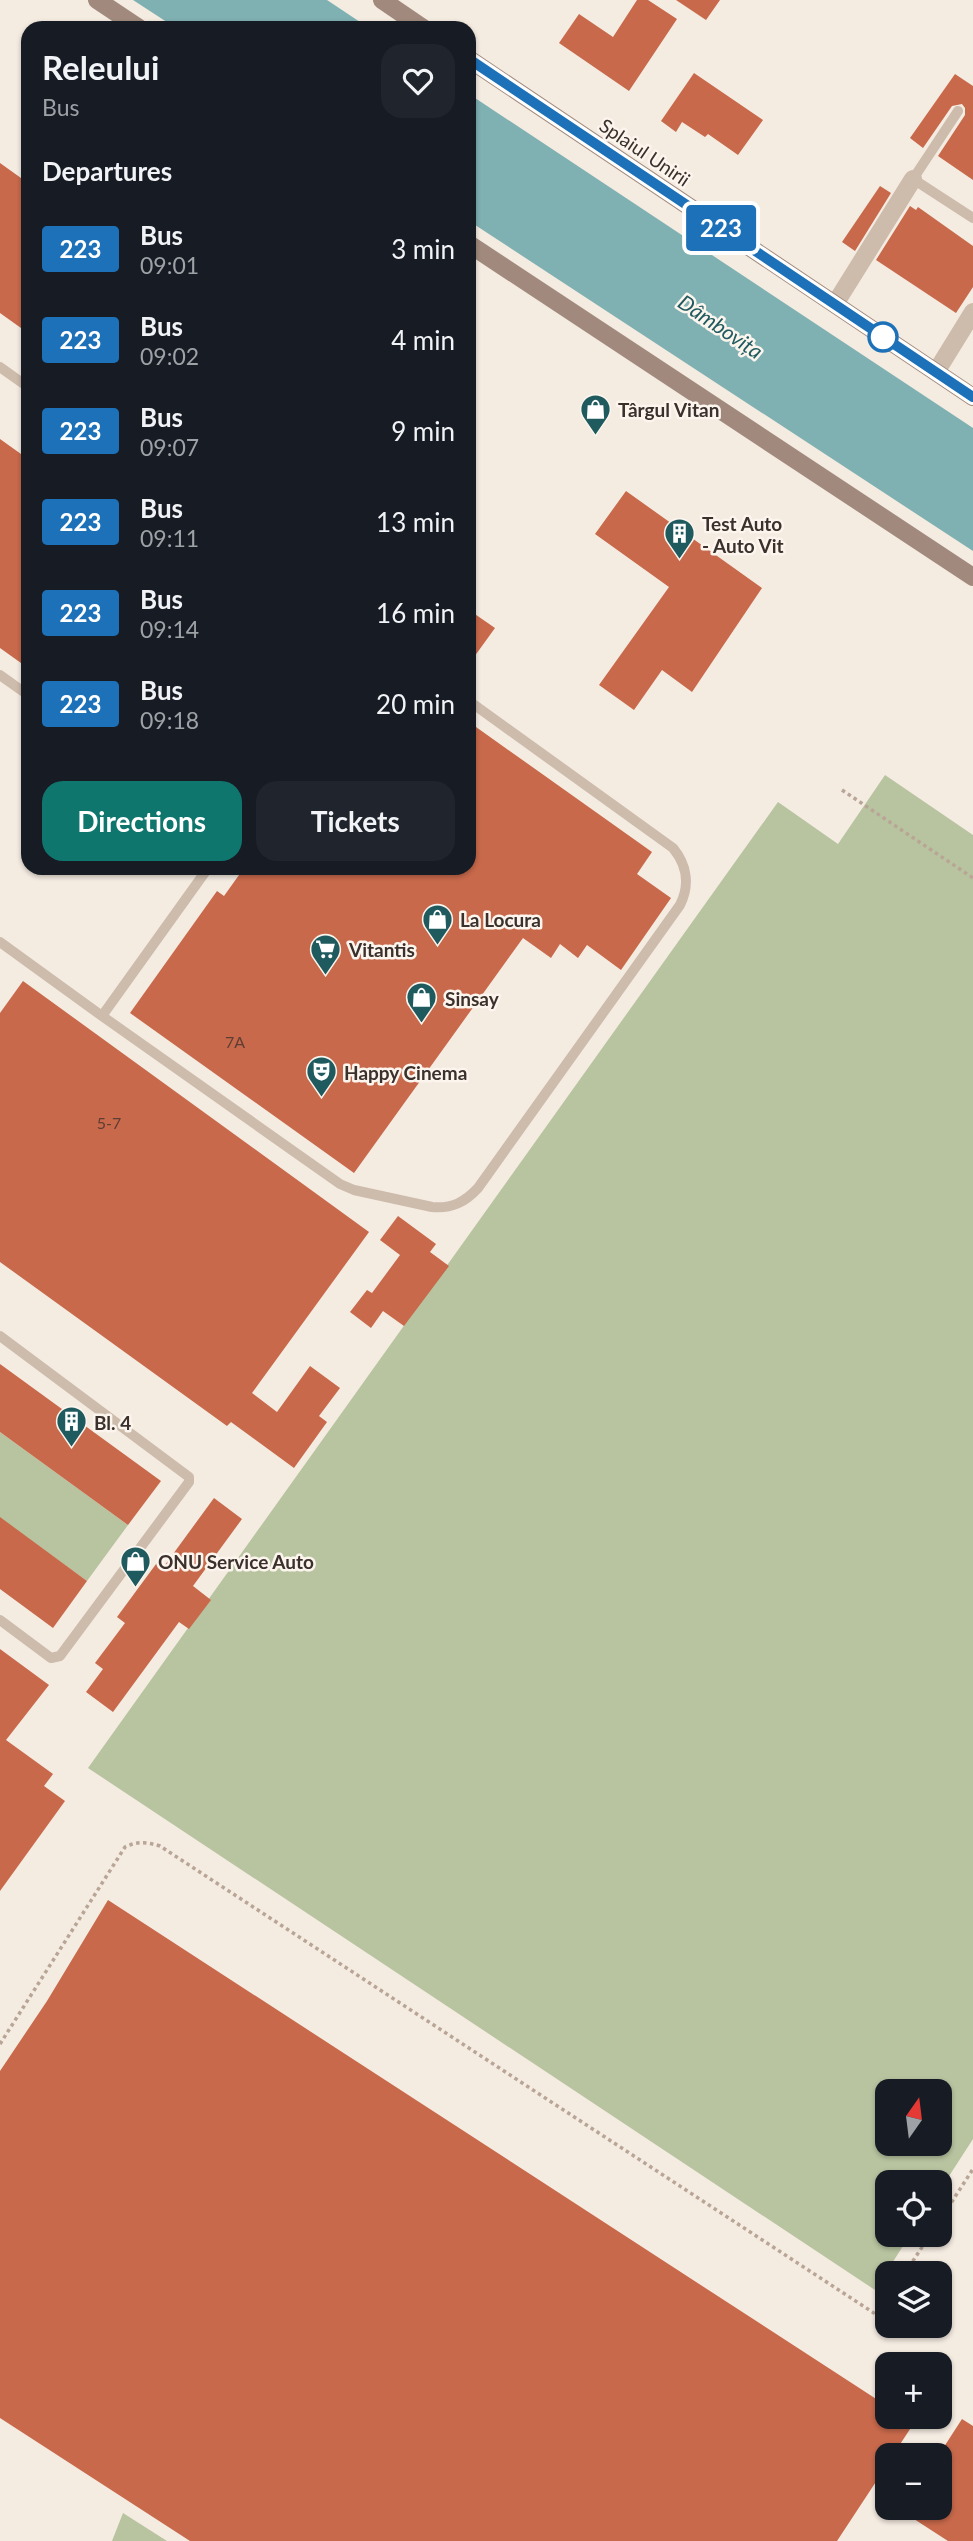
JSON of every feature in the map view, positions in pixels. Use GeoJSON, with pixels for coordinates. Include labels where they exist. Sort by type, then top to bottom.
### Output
{"type":"FeatureCollection","features":[{"type":"Feature","properties":{"kind":"main road"},"geometry":{"type":"LineString","coordinates":[[97,0],[128,21]]}},
{"type":"Feature","properties":{"kind":"main road"},"geometry":{"type":"LineString","coordinates":[[382,0],[413,21]]}},
{"type":"Feature","properties":{"kind":"main road","name":"Splaiul Unirii"},"geometry":{"type":"LineString","coordinates":[[476,64],[973,397]]}},
{"type":"Feature","properties":{"kind":"main road"},"geometry":{"type":"LineString","coordinates":[[476,249],[973,576]]}},
{"type":"Feature","properties":{"kind":"street"},"geometry":{"type":"LineString","coordinates":[[835,304],[913,179]]}},
{"type":"Feature","properties":{"kind":"street"},"geometry":{"type":"LineString","coordinates":[[936,372],[973,312]]}},
{"type":"Feature","properties":{"kind":"lane"},"geometry":{"type":"LineString","coordinates":[[958,111],[913,179],[973,218]]}},
{"type":"Feature","properties":{"kind":"lane"},"geometry":{"type":"LineString","coordinates":[[0,368],[21,382]]}},
{"type":"Feature","properties":{"kind":"lane"},"geometry":{"type":"LineString","coordinates":[[0,675],[21,690]]}},
{"type":"Feature","properties":{"kind":"lane"},"geometry":{"type":"LineString","coordinates":[[0,942],[346,1186],[443,1208],[462,1202],[471,1196],[680,905],[686,887],[684,867],[673,848],[476,706]]}},
{"type":"Feature","properties":{"kind":"lane"},"geometry":{"type":"LineString","coordinates":[[102,1016],[203,875]]}},
{"type":"Feature","properties":{"kind":"lane"},"geometry":{"type":"LineString","coordinates":[[0,1336],[189,1477],[189,1482],[60,1656],[51,1658],[0,1620]]}},
{"type":"Feature","properties":{"kind":"path"},"geometry":{"type":"LineString","coordinates":[[842,790],[973,878]]}},
{"type":"Feature","properties":{"kind":"path"},"geometry":{"type":"LineString","coordinates":[[0,2044],[125,1846],[141,1842],[151,1843],[160,1846],[875,2314]]}},
{"type":"Feature","properties":{"kind":"path"},"geometry":{"type":"LineString","coordinates":[[952,2201],[973,2169]]}},
{"type":"Feature","properties":{"kind":"green space"},"geometry":{"type":"Polygon","coordinates":[[[885,775],[973,835],[973,2139],[952,2171],[875,2170],[875,2247],[902,2247],[893,2261],[875,2261],[875,2290],[88,1768],[778,802],[838,844],[885,775]]]}},
{"type":"Feature","properties":{"kind":"green space"},"geometry":{"type":"Polygon","coordinates":[[[0,1432],[128,1525],[87,1581],[0,1518],[0,1432]]]}},
{"type":"Feature","properties":{"kind":"green space"},"geometry":{"type":"Polygon","coordinates":[[[123,2513],[167,2541],[112,2541],[123,2513]]]}},
{"type":"Feature","properties":{"kind":"water"},"geometry":{"type":"Polygon","coordinates":[[[133,0],[327,0],[358,21],[165,21],[133,0]]]}},
{"type":"Feature","properties":{"kind":"water","name":"Dâmbovița"},"geometry":{"type":"Polygon","coordinates":[[[476,99],[973,428],[973,551],[476,226],[476,99]]]}},
{"type":"Feature","properties":{"kind":"building"},"geometry":{"type":"Polygon","coordinates":[[[637,0],[648,0],[677,19],[629,91],[559,43],[579,14],[613,37],[637,0]]]}},
{"type":"Feature","properties":{"kind":"building"},"geometry":{"type":"Polygon","coordinates":[[[676,0],[720,0],[706,20],[676,0]]]}},
{"type":"Feature","properties":{"kind":"building"},"geometry":{"type":"Polygon","coordinates":[[[694,73],[763,120],[738,155],[708,134],[705,137],[682,122],[676,132],[661,121],[694,73]]]}},
{"type":"Feature","properties":{"kind":"building"},"geometry":{"type":"Polygon","coordinates":[[[955,74],[973,86],[973,180],[938,156],[965,115],[962,104],[952,106],[923,148],[910,138],[955,74]]]}},
{"type":"Feature","properties":{"kind":"building"},"geometry":{"type":"Polygon","coordinates":[[[0,163],[21,178],[21,328],[0,313],[0,163]]]}},
{"type":"Feature","properties":{"kind":"building"},"geometry":{"type":"Polygon","coordinates":[[[880,186],[891,193],[855,251],[842,242],[880,186]]]}},
{"type":"Feature","properties":{"kind":"building"},"geometry":{"type":"Polygon","coordinates":[[[910,206],[916,210],[918,207],[973,246],[973,287],[956,313],[876,260],[910,206]]]}},
{"type":"Feature","properties":{"kind":"building"},"geometry":{"type":"Polygon","coordinates":[[[0,439],[21,454],[21,663],[0,648],[0,439]]]}},
{"type":"Feature","properties":{"kind":"building"},"geometry":{"type":"Polygon","coordinates":[[[626,491],[762,588],[692,692],[662,670],[634,710],[599,685],[669,587],[595,534],[626,491]]]}},
{"type":"Feature","properties":{"kind":"building"},"geometry":{"type":"Polygon","coordinates":[[[476,615],[495,628],[476,654],[476,615]]]}},
{"type":"Feature","properties":{"kind":"building","name":"Vitantis"},"geometry":{"type":"Polygon","coordinates":[[[476,727],[652,852],[637,874],[671,898],[621,970],[587,945],[578,958],[560,944],[551,958],[523,938],[354,1173],[130,1013],[217,891],[224,896],[239,875],[476,875],[476,727]]]}},
{"type":"Feature","properties":{"kind":"building"},"geometry":{"type":"Polygon","coordinates":[[[23,981],[369,1232],[252,1393],[277,1412],[310,1366],[340,1388],[319,1416],[327,1422],[294,1468],[231,1422],[227,1426],[0,1262],[0,1013],[23,981]]]}},
{"type":"Feature","properties":{"kind":"building"},"geometry":{"type":"Polygon","coordinates":[[[398,1216],[436,1244],[430,1252],[449,1266],[404,1326],[383,1311],[371,1328],[350,1312],[367,1290],[372,1293],[400,1255],[380,1240],[398,1216]]]}},
{"type":"Feature","properties":{"kind":"building","name":"Bl. 4"},"geometry":{"type":"Polygon","coordinates":[[[0,1364],[161,1481],[128,1525],[0,1432],[0,1364]]]}},
{"type":"Feature","properties":{"kind":"building"},"geometry":{"type":"Polygon","coordinates":[[[214,1498],[242,1519],[193,1586],[211,1600],[189,1629],[179,1622],[113,1712],[86,1692],[103,1669],[95,1663],[125,1623],[117,1617],[159,1560],[165,1565],[214,1498]]]}},
{"type":"Feature","properties":{"kind":"building"},"geometry":{"type":"Polygon","coordinates":[[[0,1517],[87,1581],[53,1628],[0,1589],[0,1517]]]}},
{"type":"Feature","properties":{"kind":"building"},"geometry":{"type":"Polygon","coordinates":[[[0,1649],[49,1685],[6,1740],[53,1774],[44,1786],[65,1801],[0,1891],[0,1649]]]}},
{"type":"Feature","properties":{"kind":"building"},"geometry":{"type":"Polygon","coordinates":[[[108,1900],[875,2398],[875,2429],[910,2429],[901,2443],[875,2443],[875,2483],[837,2541],[190,2541],[0,2418],[0,2071],[47,2001],[108,1900]]]}},
{"type":"Feature","properties":{"kind":"building"},"geometry":{"type":"Polygon","coordinates":[[[962,2419],[973,2426],[973,2541],[948,2541],[916,2520],[952,2520],[952,2443],[946,2443],[962,2419]]]}},
{"type":"Feature","properties":{"kind":"bus line","name":"223"},"geometry":{"type":"LineString","coordinates":[[476,64],[973,397]]}},
{"type":"Feature","properties":{"kind":"place","name":"Târgul Vitan"},"geometry":{"type":"Point","coordinates":[595,436]}},
{"type":"Feature","properties":{"kind":"place","name":"Test Auto - Auto Vit"},"geometry":{"type":"Point","coordinates":[679,561]}},
{"type":"Feature","properties":{"kind":"place","name":"La Locura"},"geometry":{"type":"Point","coordinates":[437,946]}},
{"type":"Feature","properties":{"kind":"place","name":"Vitantis"},"geometry":{"type":"Point","coordinates":[326,976]}},
{"type":"Feature","properties":{"kind":"place","name":"Sinsay"},"geometry":{"type":"Point","coordinates":[422,1025]}},
{"type":"Feature","properties":{"kind":"place","name":"Happy Cinema"},"geometry":{"type":"Point","coordinates":[321,1099]}},
{"type":"Feature","properties":{"kind":"place","name":"Bl. 4"},"geometry":{"type":"Point","coordinates":[71,1449]}},
{"type":"Feature","properties":{"kind":"place","name":"ONU Service Auto"},"geometry":{"type":"Point","coordinates":[135,1588]}}]}
